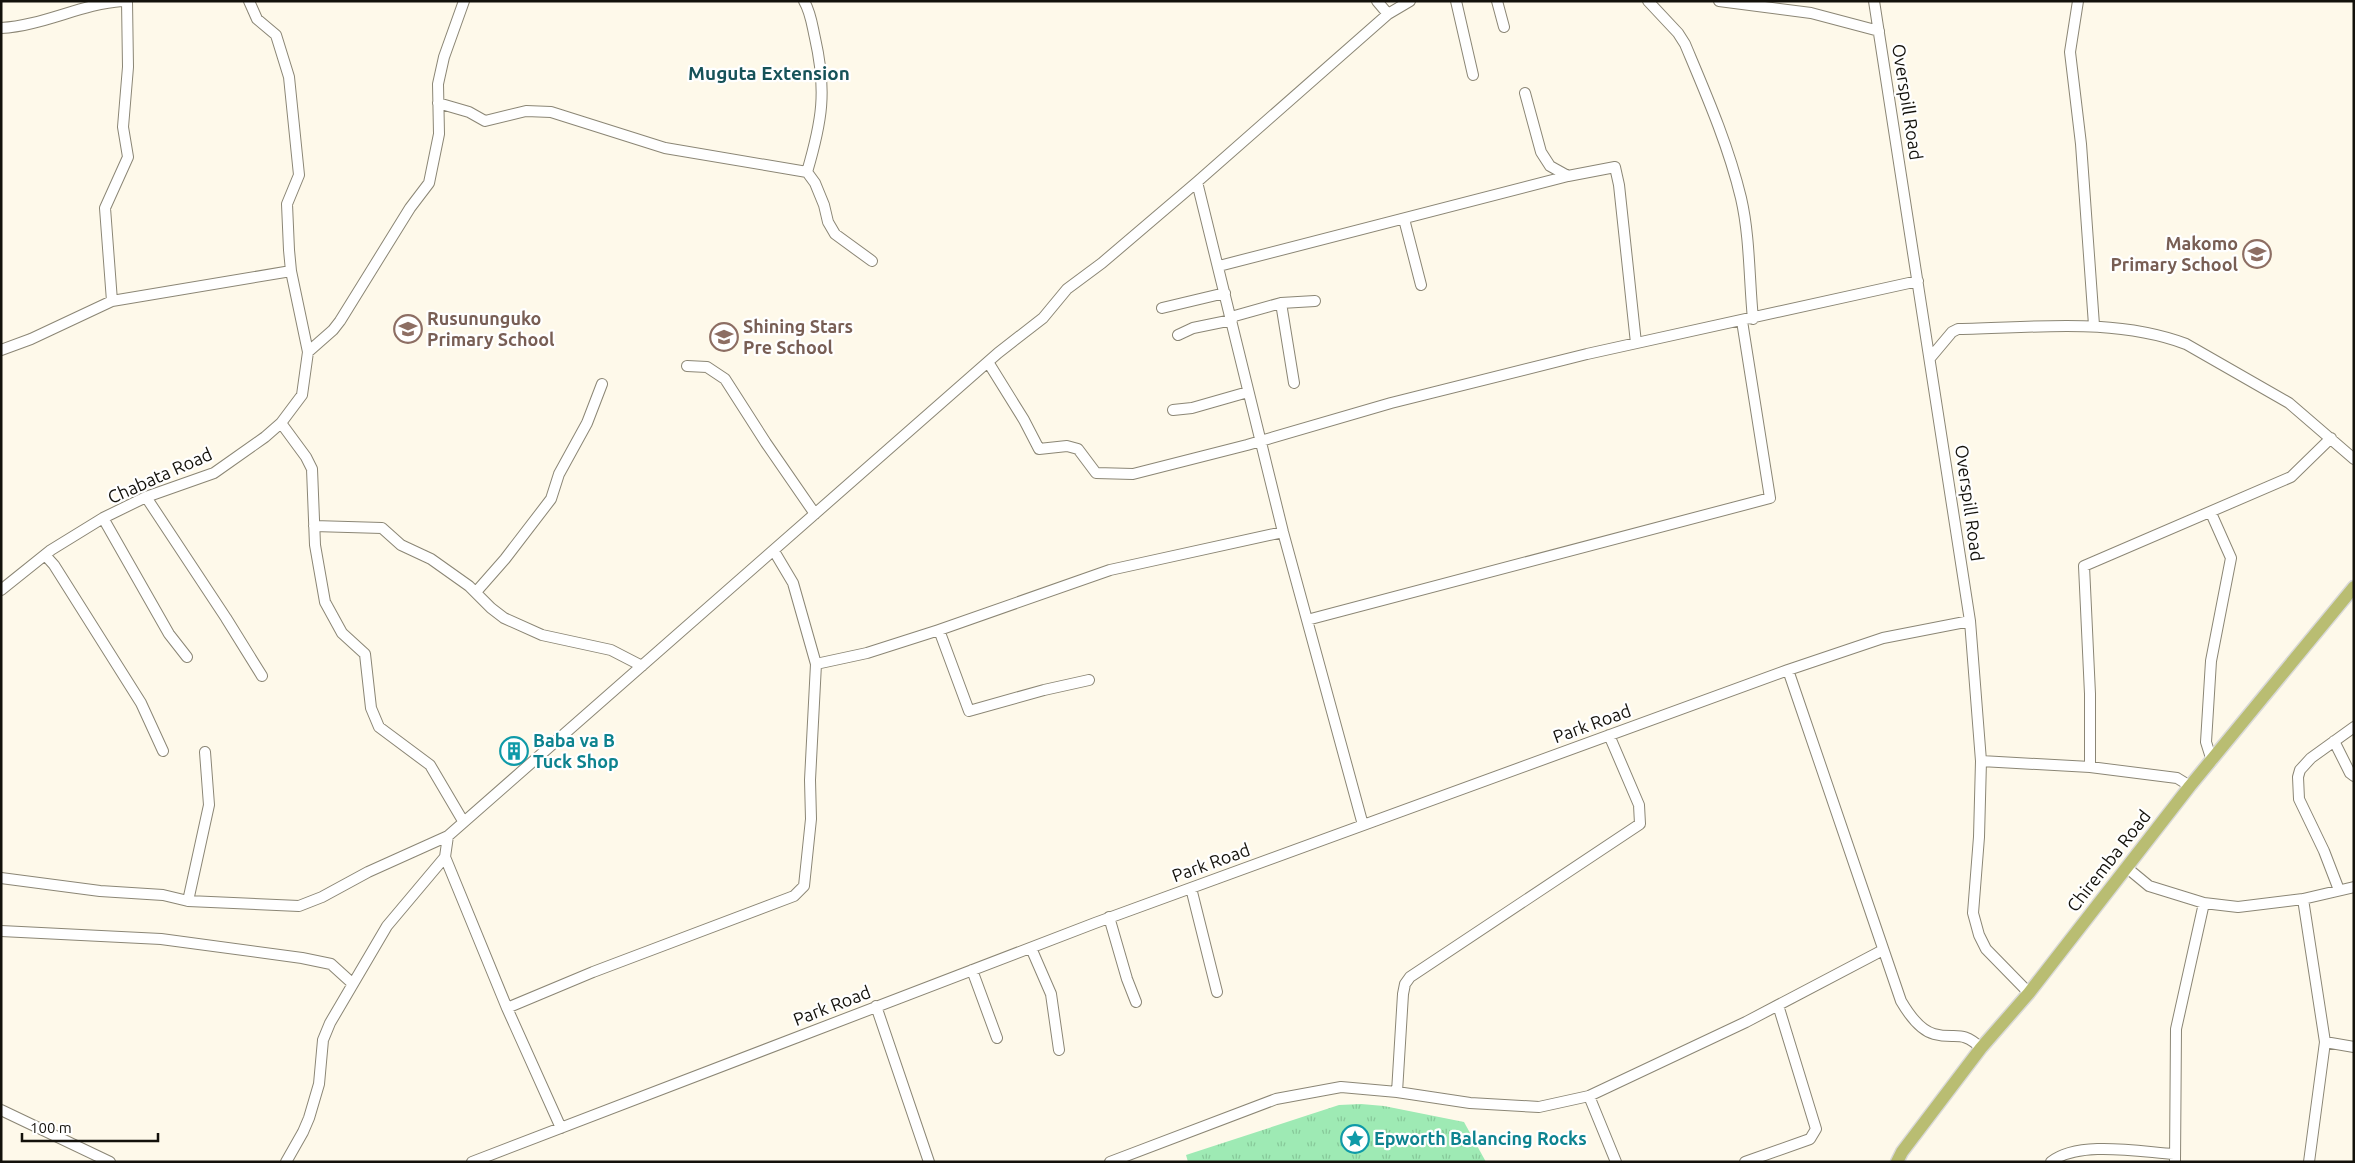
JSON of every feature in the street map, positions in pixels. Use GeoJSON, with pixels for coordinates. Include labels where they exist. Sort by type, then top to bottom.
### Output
{"type":"FeatureCollection","features":[{"type":"Feature","properties":{"kind":"main road","name":"Chiremba Road"},"geometry":{"type":"LineString","coordinates":[[1897,1162],[1981,1048],[2029,993],[2190,786],[2354,587]]}},
{"type":"Feature","properties":{"kind":"street"},"geometry":{"type":"LineString","coordinates":[[1,28],[17,27],[103,3],[122,1]]}},
{"type":"Feature","properties":{"kind":"street"},"geometry":{"type":"LineString","coordinates":[[112,301],[105,208],[128,157],[123,127],[128,68],[127,1]]}},
{"type":"Feature","properties":{"kind":"street","name":"Chabata Road"},"geometry":{"type":"LineString","coordinates":[[1,590],[45,555],[103,518],[146,497],[214,472],[265,437],[281,423],[302,395],[308,352],[291,271],[287,204],[299,175],[289,77],[276,35],[257,18],[249,1]]}},
{"type":"Feature","properties":{"kind":"street"},"geometry":{"type":"LineString","coordinates":[[308,352],[336,326],[410,208],[428,187],[438,146],[438,84],[444,56],[464,1]]}},
{"type":"Feature","properties":{"kind":"street"},"geometry":{"type":"LineString","coordinates":[[804,1],[810,13],[823,89],[820,121],[807,172]]}},
{"type":"Feature","properties":{"kind":"street"},"geometry":{"type":"LineString","coordinates":[[1377,1],[1388,14]]}},
{"type":"Feature","properties":{"kind":"street"},"geometry":{"type":"LineString","coordinates":[[1,878],[100,891],[163,895],[188,901],[299,906],[448,836],[463,820],[774,551],[988,362],[1043,318],[1067,289],[1102,263],[1197,182],[1388,14],[1410,1]]}},
{"type":"Feature","properties":{"kind":"street"},"geometry":{"type":"LineString","coordinates":[[1456,1],[1473,76]]}},
{"type":"Feature","properties":{"kind":"street"},"geometry":{"type":"LineString","coordinates":[[1497,1],[1504,27]]}},
{"type":"Feature","properties":{"kind":"street"},"geometry":{"type":"LineString","coordinates":[[1648,1],[1678,33],[1685,44],[1727,149],[1741,199],[1753,319]]}},
{"type":"Feature","properties":{"kind":"street"},"geometry":{"type":"LineString","coordinates":[[1719,1],[1811,13],[1879,31]]}},
{"type":"Feature","properties":{"kind":"street","name":"Overspill Road"},"geometry":{"type":"LineString","coordinates":[[1874,1],[1931,357],[1970,621],[1981,761],[1979,838],[1973,913],[1979,935],[1986,949],[2029,993]]}},
{"type":"Feature","properties":{"kind":"street"},"geometry":{"type":"LineString","coordinates":[[2078,1],[2070,52],[2079,126],[2094,325]]}},
{"type":"Feature","properties":{"kind":"street"},"geometry":{"type":"LineString","coordinates":[[1525,93],[1541,152],[1550,166],[1568,176]]}},
{"type":"Feature","properties":{"kind":"street"},"geometry":{"type":"LineString","coordinates":[[438,103],[469,112],[485,121],[526,111],[551,112],[666,148],[807,172],[815,183],[824,204],[828,222],[835,234],[872,261]]}},
{"type":"Feature","properties":{"kind":"street"},"geometry":{"type":"LineString","coordinates":[[1219,266],[1568,176],[1615,167],[1619,186],[1636,343]]}},
{"type":"Feature","properties":{"kind":"street"},"geometry":{"type":"LineString","coordinates":[[1197,182],[1283,532],[1363,825]]}},
{"type":"Feature","properties":{"kind":"street"},"geometry":{"type":"LineString","coordinates":[[1404,219],[1421,284]]}},
{"type":"Feature","properties":{"kind":"street"},"geometry":{"type":"LineString","coordinates":[[1,350],[31,339],[112,301],[291,271]]}},
{"type":"Feature","properties":{"kind":"street"},"geometry":{"type":"LineString","coordinates":[[988,362],[1024,420],[1038,450],[1067,446],[1078,449],[1096,473],[1134,474],[1260,441],[1391,403],[1636,343],[1753,319],[1918,281]]}},
{"type":"Feature","properties":{"kind":"street"},"geometry":{"type":"LineString","coordinates":[[1162,308],[1225,293]]}},
{"type":"Feature","properties":{"kind":"street"},"geometry":{"type":"LineString","coordinates":[[1178,335],[1193,328],[1282,303],[1315,301]]}},
{"type":"Feature","properties":{"kind":"street"},"geometry":{"type":"LineString","coordinates":[[1282,303],[1294,384]]}},
{"type":"Feature","properties":{"kind":"street"},"geometry":{"type":"LineString","coordinates":[[1307,620],[1770,498],[1742,321]]}},
{"type":"Feature","properties":{"kind":"street"},"geometry":{"type":"LineString","coordinates":[[1931,357],[1952,332],[1958,329],[2094,325],[2132,330],[2186,344],[2288,402],[2354,459]]}},
{"type":"Feature","properties":{"kind":"street"},"geometry":{"type":"LineString","coordinates":[[687,366],[707,367],[725,378],[769,449],[815,514]]}},
{"type":"Feature","properties":{"kind":"street"},"geometry":{"type":"LineString","coordinates":[[476,592],[551,499],[559,474],[587,422],[602,384]]}},
{"type":"Feature","properties":{"kind":"street"},"geometry":{"type":"LineString","coordinates":[[1173,410],[1192,408],[1248,392]]}},
{"type":"Feature","properties":{"kind":"street"},"geometry":{"type":"LineString","coordinates":[[281,423],[306,456],[312,469],[315,552],[323,596],[342,633],[365,654],[371,708],[375,720],[385,733],[430,766],[463,820]]}},
{"type":"Feature","properties":{"kind":"street"},"geometry":{"type":"LineString","coordinates":[[2090,767],[2090,694],[2084,566],[2211,513],[2291,476],[2331,438]]}},
{"type":"Feature","properties":{"kind":"street"},"geometry":{"type":"LineString","coordinates":[[146,497],[262,676]]}},
{"type":"Feature","properties":{"kind":"street"},"geometry":{"type":"LineString","coordinates":[[2211,513],[2231,558],[2211,661],[2206,742],[2212,761]]}},
{"type":"Feature","properties":{"kind":"street"},"geometry":{"type":"LineString","coordinates":[[103,518],[169,634],[187,657]]}},
{"type":"Feature","properties":{"kind":"street"},"geometry":{"type":"LineString","coordinates":[[314,526],[382,528],[401,546],[431,559],[476,592],[496,612],[524,628],[547,636],[611,650],[642,666]]}},
{"type":"Feature","properties":{"kind":"street"},"geometry":{"type":"LineString","coordinates":[[816,664],[867,653],[939,630],[1023,602],[1097,573],[1192,550],[1283,532]]}},
{"type":"Feature","properties":{"kind":"street"},"geometry":{"type":"LineString","coordinates":[[507,1008],[593,972],[794,896],[804,886],[811,819],[810,780],[816,664],[793,583],[774,551]]}},
{"type":"Feature","properties":{"kind":"street"},"geometry":{"type":"LineString","coordinates":[[45,555],[54,565],[141,702],[163,751]]}},
{"type":"Feature","properties":{"kind":"street","name":"Park Road"},"geometry":{"type":"LineString","coordinates":[[472,1162],[1109,917],[1788,670],[1883,638],[1970,621]]}},
{"type":"Feature","properties":{"kind":"street"},"geometry":{"type":"LineString","coordinates":[[939,630],[969,711],[1044,690],[1089,680]]}},
{"type":"Feature","properties":{"kind":"street"},"geometry":{"type":"LineString","coordinates":[[1788,670],[1901,1001],[1920,1026],[1933,1034],[1968,1036],[1981,1048]]}},
{"type":"Feature","properties":{"kind":"street"},"geometry":{"type":"LineString","coordinates":[[2339,890],[2297,789],[2300,770],[2311,758],[2354,727]]}},
{"type":"Feature","properties":{"kind":"street"},"geometry":{"type":"LineString","coordinates":[[1397,1092],[1403,994],[1405,984],[1410,977],[1640,824],[1639,805],[1609,735]]}},
{"type":"Feature","properties":{"kind":"street"},"geometry":{"type":"LineString","coordinates":[[2334,742],[2354,776]]}},
{"type":"Feature","properties":{"kind":"street"},"geometry":{"type":"LineString","coordinates":[[188,901],[209,806],[206,752]]}},
{"type":"Feature","properties":{"kind":"street"},"geometry":{"type":"LineString","coordinates":[[1981,761],[2090,767],[2177,778],[2190,786]]}},
{"type":"Feature","properties":{"kind":"street"},"geometry":{"type":"LineString","coordinates":[[448,836],[445,857],[507,1008],[561,1128]]}},
{"type":"Feature","properties":{"kind":"street"},"geometry":{"type":"LineString","coordinates":[[286,1162],[309,1118],[319,1084],[323,1040],[330,1023],[387,926],[445,857]]}},
{"type":"Feature","properties":{"kind":"street"},"geometry":{"type":"LineString","coordinates":[[2126,867],[2149,886],[2204,904],[2238,907],[2303,899],[2354,887]]}},
{"type":"Feature","properties":{"kind":"street"},"geometry":{"type":"LineString","coordinates":[[1191,888],[1217,992]]}},
{"type":"Feature","properties":{"kind":"street"},"geometry":{"type":"LineString","coordinates":[[2303,899],[2325,1042],[2308,1162]]}},
{"type":"Feature","properties":{"kind":"street"},"geometry":{"type":"LineString","coordinates":[[2051,1162],[2064,1155],[2084,1150],[2174,1158],[2176,1029],[2204,904]]}},
{"type":"Feature","properties":{"kind":"street"},"geometry":{"type":"LineString","coordinates":[[1109,917],[1127,979],[1136,1002]]}},
{"type":"Feature","properties":{"kind":"street"},"geometry":{"type":"LineString","coordinates":[[1,931],[161,938],[302,958],[331,964],[353,984]]}},
{"type":"Feature","properties":{"kind":"street"},"geometry":{"type":"LineString","coordinates":[[1031,948],[1051,994],[1059,1050]]}},
{"type":"Feature","properties":{"kind":"street"},"geometry":{"type":"LineString","coordinates":[[1110,1162],[1276,1099],[1342,1087],[1397,1092],[1470,1103],[1539,1107],[1589,1096],[1778,1006],[1883,950]]}},
{"type":"Feature","properties":{"kind":"street"},"geometry":{"type":"LineString","coordinates":[[972,970],[997,1038]]}},
{"type":"Feature","properties":{"kind":"street"},"geometry":{"type":"LineString","coordinates":[[876,1006],[928,1162]]}},
{"type":"Feature","properties":{"kind":"street"},"geometry":{"type":"LineString","coordinates":[[1744,1162],[1810,1139],[1816,1129],[1778,1006]]}},
{"type":"Feature","properties":{"kind":"street"},"geometry":{"type":"LineString","coordinates":[[2325,1042],[2354,1047]]}},
{"type":"Feature","properties":{"kind":"street"},"geometry":{"type":"LineString","coordinates":[[1589,1096],[1616,1162]]}},
{"type":"Feature","properties":{"kind":"street"},"geometry":{"type":"LineString","coordinates":[[1,1110],[110,1162]]}},
{"type":"Feature","properties":{"kind":"green space","name":"Epworth Balancing Rocks"},"geometry":{"type":"Polygon","coordinates":[[[1339,1105],[1384,1106],[1464,1122],[1486,1162],[1188,1162],[1186,1155],[1339,1105]]]}},
{"type":"Feature","properties":{"kind":"place","name":"Makomo Primary School"},"geometry":{"type":"Point","coordinates":[2257,254]}},
{"type":"Feature","properties":{"kind":"place","name":"Rusununguko Primary School"},"geometry":{"type":"Point","coordinates":[408,329]}},
{"type":"Feature","properties":{"kind":"place","name":"Shining Stars Pre School"},"geometry":{"type":"Point","coordinates":[724,337]}},
{"type":"Feature","properties":{"kind":"place","name":"Baba va B Tuck Shop"},"geometry":{"type":"Point","coordinates":[514,751]}},
{"type":"Feature","properties":{"kind":"place","name":"Epworth Balancing Rocks"},"geometry":{"type":"Point","coordinates":[1355,1139]}},
{"type":"Feature","properties":{"kind":"district","name":"Muguta Extension"},"geometry":{"type":"Point","coordinates":[769,73]}}]}
